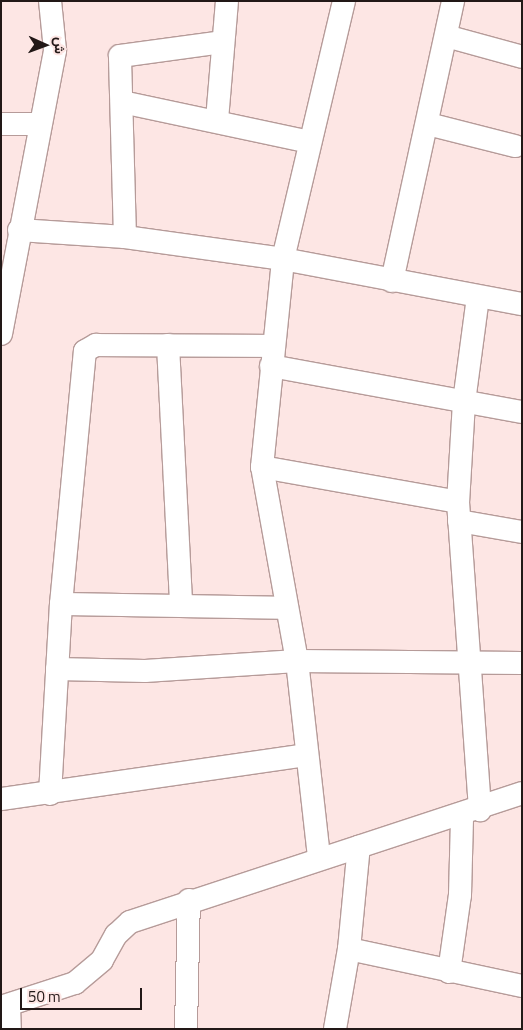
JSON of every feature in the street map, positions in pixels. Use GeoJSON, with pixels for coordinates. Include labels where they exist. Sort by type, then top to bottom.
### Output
{"type":"FeatureCollection","features":[{"type":"Feature","properties":{"kind":"street"},"geometry":{"type":"LineString","coordinates":[[1,334],[39,124],[55,50],[50,1]]}},
{"type":"Feature","properties":{"kind":"street"},"geometry":{"type":"LineString","coordinates":[[217,120],[222,42],[227,1]]}},
{"type":"Feature","properties":{"kind":"street"},"geometry":{"type":"LineString","coordinates":[[318,857],[297,661],[284,608],[262,466],[283,260],[344,1]]}},
{"type":"Feature","properties":{"kind":"street"},"geometry":{"type":"LineString","coordinates":[[392,280],[428,124],[453,1]]}},
{"type":"Feature","properties":{"kind":"street"},"geometry":{"type":"LineString","coordinates":[[446,36],[522,57]]}},
{"type":"Feature","properties":{"kind":"street"},"geometry":{"type":"LineString","coordinates":[[125,238],[120,56],[222,42]]}},
{"type":"Feature","properties":{"kind":"street"},"geometry":{"type":"LineString","coordinates":[[122,102],[217,120],[310,142]]}},
{"type":"Feature","properties":{"kind":"street"},"geometry":{"type":"LineString","coordinates":[[1,124],[39,124]]}},
{"type":"Feature","properties":{"kind":"street"},"geometry":{"type":"LineString","coordinates":[[428,124],[515,146]]}},
{"type":"Feature","properties":{"kind":"street"},"geometry":{"type":"LineString","coordinates":[[19,230],[125,238],[283,260],[522,304]]}},
{"type":"Feature","properties":{"kind":"street"},"geometry":{"type":"LineString","coordinates":[[448,972],[471,813],[459,512],[464,402],[478,297]]}},
{"type":"Feature","properties":{"kind":"street"},"geometry":{"type":"LineString","coordinates":[[50,794],[61,604],[85,351],[96,345],[168,345],[272,356],[464,402],[522,412]]}},
{"type":"Feature","properties":{"kind":"street"},"geometry":{"type":"LineString","coordinates":[[168,345],[181,604]]}},
{"type":"Feature","properties":{"kind":"street"},"geometry":{"type":"LineString","coordinates":[[262,466],[459,512],[522,532]]}},
{"type":"Feature","properties":{"kind":"street"},"geometry":{"type":"LineString","coordinates":[[61,604],[181,604],[284,608]]}},
{"type":"Feature","properties":{"kind":"street"},"geometry":{"type":"LineString","coordinates":[[57,669],[145,671],[297,661],[466,660],[522,663]]}},
{"type":"Feature","properties":{"kind":"street"},"geometry":{"type":"LineString","coordinates":[[1,798],[50,794],[307,755]]}},
{"type":"Feature","properties":{"kind":"street"},"geometry":{"type":"LineString","coordinates":[[10,1029],[5,1006],[75,983],[102,960],[116,934],[130,922],[189,900],[318,857],[471,813],[522,793]]}},
{"type":"Feature","properties":{"kind":"street"},"geometry":{"type":"LineString","coordinates":[[335,1029],[349,949],[359,846]]}},
{"type":"Feature","properties":{"kind":"street"},"geometry":{"type":"LineString","coordinates":[[186,1029],[189,900]]}},
{"type":"Feature","properties":{"kind":"street"},"geometry":{"type":"LineString","coordinates":[[349,949],[448,972],[522,986]]}}]}
